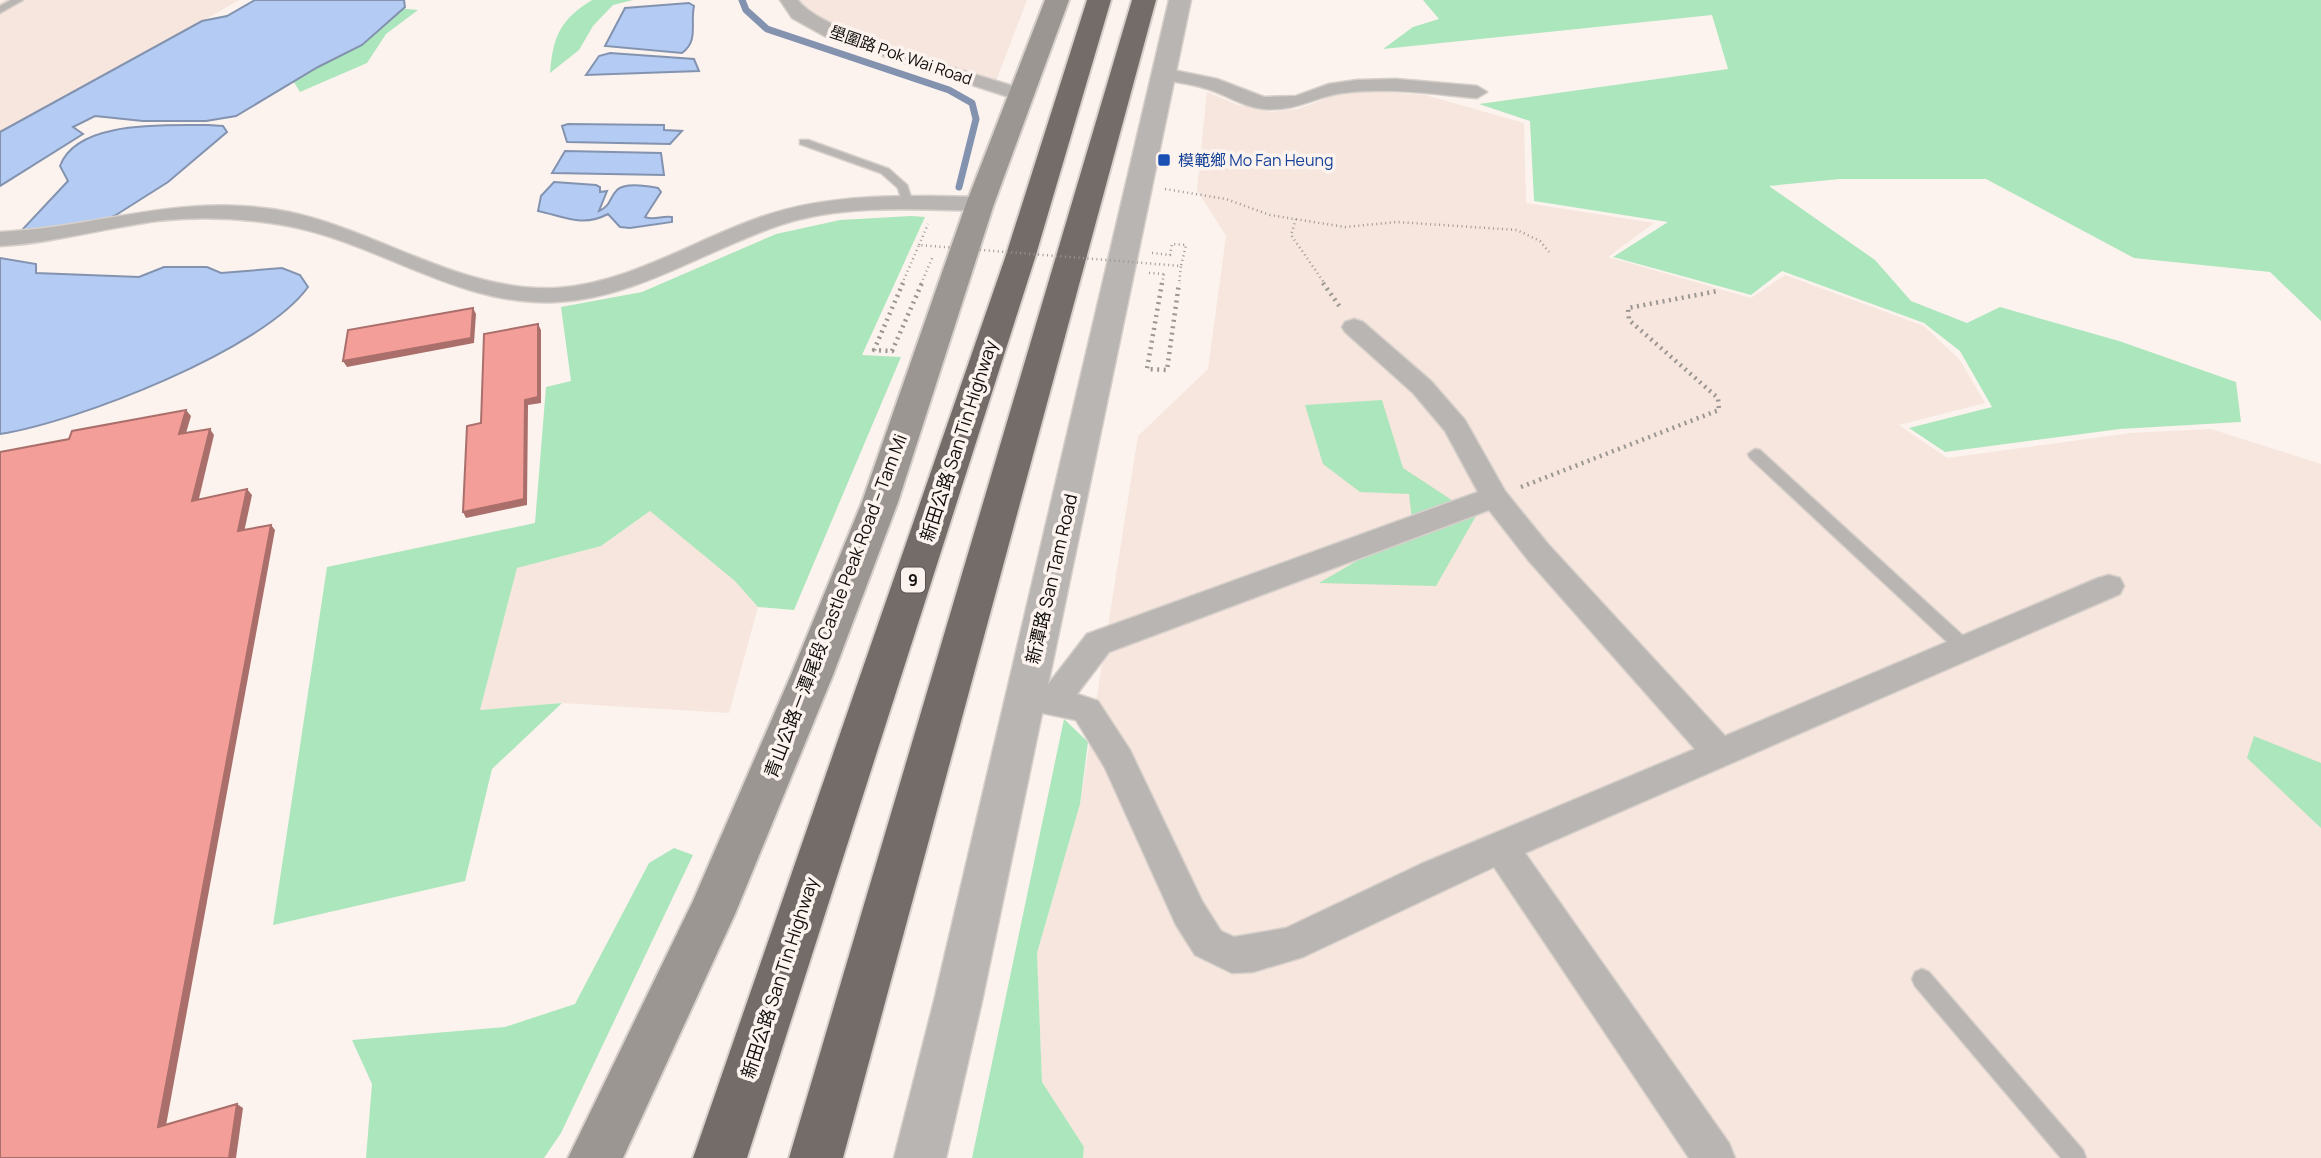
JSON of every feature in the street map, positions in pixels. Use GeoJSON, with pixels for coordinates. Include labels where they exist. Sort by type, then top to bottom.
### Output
{"type":"FeatureCollection","features":[{"type":"Feature","properties":{"kind":"highway","name":"新田公路 San Tin Highway"},"geometry":{"type":"LineString","coordinates":[[720,1158],[1020,258],[1099,0]]}},
{"type":"Feature","properties":{"kind":"highway"},"geometry":{"type":"LineString","coordinates":[[816,1158],[1144,0]]}},
{"type":"Feature","properties":{"kind":"main road","name":"青山公路－潭尾段 Castle Peak Road – Tam Mi"},"geometry":{"type":"LineString","coordinates":[[595,1158],[711,914],[812,675],[880,502],[981,204],[1057,0]]}},
{"type":"Feature","properties":{"kind":"street","name":"壆圍路 Pok Wai Road"},"geometry":{"type":"LineString","coordinates":[[789,0],[798,13],[835,34],[1022,95]]}},
{"type":"Feature","properties":{"kind":"street","name":"新潭路 San Tam Road"},"geometry":{"type":"LineString","coordinates":[[920,1158],[1040,699],[1163,74],[1180,0]]}},
{"type":"Feature","properties":{"kind":"street"},"geometry":{"type":"LineString","coordinates":[[1163,74],[1210,83],[1252,101],[1264,103],[1298,102],[1336,88],[1357,86],[1396,85],[1477,92]]}},
{"type":"Feature","properties":{"kind":"street"},"geometry":{"type":"LineString","coordinates":[[0,239],[64,234],[140,217],[175,213],[287,218],[333,231],[465,282],[528,296],[573,293],[620,282],[666,268],[773,220],[820,210],[907,203],[981,204]]}},
{"type":"Feature","properties":{"kind":"street"},"geometry":{"type":"LineString","coordinates":[[1354,327],[1422,387],[1456,426],[1475,467],[1494,497],[1538,552],[1720,753]]}},
{"type":"Feature","properties":{"kind":"street"},"geometry":{"type":"LineString","coordinates":[[1040,699],[1098,643],[1494,497]]}},
{"type":"Feature","properties":{"kind":"street"},"geometry":{"type":"LineString","coordinates":[[1040,699],[1087,710],[1118,760],[1189,913],[1209,943],[1232,955],[1253,954],[1290,945],[1500,847],[2109,586]]}},
{"type":"Feature","properties":{"kind":"street"},"geometry":{"type":"LineString","coordinates":[[1500,847],[1714,1158]]}},
{"type":"Feature","properties":{"kind":"lane"},"geometry":{"type":"LineString","coordinates":[[0,10],[19,0]]}},
{"type":"Feature","properties":{"kind":"lane"},"geometry":{"type":"LineString","coordinates":[[804,142],[885,171],[904,187],[907,203]]}},
{"type":"Feature","properties":{"kind":"lane"},"geometry":{"type":"LineString","coordinates":[[1755,454],[1965,648]]}},
{"type":"Feature","properties":{"kind":"lane"},"geometry":{"type":"LineString","coordinates":[[1922,979],[2075,1158]]}},
{"type":"Feature","properties":{"kind":"path"},"geometry":{"type":"LineString","coordinates":[[1158,188],[1226,199],[1256,211],[1345,227],[1396,222],[1467,229],[1517,230],[1540,241],[1549,252]]}},
{"type":"Feature","properties":{"kind":"path"},"geometry":{"type":"LineString","coordinates":[[1296,219],[1291,235],[1354,327]]}},
{"type":"Feature","properties":{"kind":"path"},"geometry":{"type":"LineString","coordinates":[[933,256],[892,351],[874,350],[928,224],[937,224]]}},
{"type":"Feature","properties":{"kind":"path"},"geometry":{"type":"LineString","coordinates":[[1145,253],[1170,255],[1172,244],[1186,244],[1167,370],[1147,369],[1164,274]]}},
{"type":"Feature","properties":{"kind":"path"},"geometry":{"type":"LineString","coordinates":[[919,246],[1181,266]]}},
{"type":"Feature","properties":{"kind":"path"},"geometry":{"type":"LineString","coordinates":[[1494,497],[1719,410],[1718,398],[1629,320],[1627,312],[1628,308],[1638,305],[1718,291]]}},
{"type":"Feature","properties":{"kind":"shaded area"},"geometry":{"type":"Polygon","coordinates":[[[239,0],[0,138],[0,2],[239,0]]]}},
{"type":"Feature","properties":{"kind":"shaded area"},"geometry":{"type":"Polygon","coordinates":[[[794,0],[1027,0],[996,81],[838,32],[794,0]]]}},
{"type":"Feature","properties":{"kind":"shaded area"},"geometry":{"type":"Polygon","coordinates":[[[1371,91],[1425,95],[1524,123],[1526,203],[1654,223],[1608,257],[1751,298],[1785,275],[1924,326],[1960,360],[1985,403],[1899,425],[1947,458],[2131,433],[2211,429],[2321,464],[2321,1158],[1083,1158],[1084,1147],[1042,1082],[1037,953],[1080,804],[1138,436],[1208,369],[1226,236],[1197,190],[1207,92],[1238,105],[1271,112],[1298,109],[1333,96],[1371,91]]]}},
{"type":"Feature","properties":{"kind":"shaded area"},"geometry":{"type":"Polygon","coordinates":[[[650,511],[735,580],[758,607],[729,713],[562,703],[480,710],[517,568],[601,546],[650,511]]]}},
{"type":"Feature","properties":{"kind":"green space"},"geometry":{"type":"Polygon","coordinates":[[[592,0],[633,0],[613,5],[593,26],[579,50],[550,73],[553,50],[560,31],[572,15],[592,0]]]}},
{"type":"Feature","properties":{"kind":"green space"},"geometry":{"type":"Polygon","coordinates":[[[1423,0],[2321,0],[2321,321],[2270,272],[2134,258],[1986,179],[1840,179],[1769,186],[1875,260],[1911,301],[1967,323],[2000,307],[2119,341],[2236,382],[2241,422],[2120,429],[1945,452],[1909,428],[1992,407],[1960,351],[1924,323],[1782,271],[1751,295],[1613,257],[1668,222],[1534,201],[1530,121],[1479,104],[1728,69],[1712,15],[1383,49],[1413,27],[1439,19],[1423,0]]]}},
{"type":"Feature","properties":{"kind":"green space"},"geometry":{"type":"Polygon","coordinates":[[[387,7],[418,10],[386,34],[367,63],[300,92],[289,74],[387,7]]]}},
{"type":"Feature","properties":{"kind":"green space"},"geometry":{"type":"Polygon","coordinates":[[[925,217],[862,355],[901,357],[794,610],[758,607],[735,581],[650,511],[601,546],[517,568],[480,710],[562,703],[492,769],[465,881],[273,925],[327,567],[535,523],[546,387],[571,381],[561,307],[642,292],[776,234],[840,220],[925,217]]]}},
{"type":"Feature","properties":{"kind":"green space"},"geometry":{"type":"Polygon","coordinates":[[[1382,400],[1403,468],[1476,516],[1436,586],[1319,583],[1413,528],[1409,494],[1360,492],[1323,464],[1305,405],[1382,400]]]}},
{"type":"Feature","properties":{"kind":"green space"},"geometry":{"type":"Polygon","coordinates":[[[1064,719],[1088,742],[1080,804],[1037,953],[1042,1082],[1084,1147],[1083,1158],[972,1158],[1064,719]]]}},
{"type":"Feature","properties":{"kind":"green space"},"geometry":{"type":"Polygon","coordinates":[[[2254,736],[2321,763],[2321,828],[2247,758],[2254,736]]]}},
{"type":"Feature","properties":{"kind":"green space"},"geometry":{"type":"Polygon","coordinates":[[[674,848],[693,855],[561,1133],[544,1158],[366,1158],[372,1084],[352,1040],[505,1027],[575,1004],[649,863],[674,848]]]}},
{"type":"Feature","properties":{"kind":"water"},"geometry":{"type":"Polygon","coordinates":[[[255,0],[404,0],[405,7],[362,45],[318,67],[236,116],[206,121],[143,121],[95,116],[73,127],[83,134],[0,186],[0,132],[202,21],[227,16],[255,0]]]}},
{"type":"Feature","properties":{"kind":"water"},"geometry":{"type":"Polygon","coordinates":[[[689,3],[694,6],[692,37],[682,53],[605,46],[625,8],[689,3]]]}},
{"type":"Feature","properties":{"kind":"water"},"geometry":{"type":"Polygon","coordinates":[[[610,53],[694,59],[699,71],[586,75],[599,56],[610,53]]]}},
{"type":"Feature","properties":{"kind":"water"},"geometry":{"type":"Polygon","coordinates":[[[664,125],[664,130],[682,131],[670,144],[567,142],[562,126],[664,125]]]}},
{"type":"Feature","properties":{"kind":"water"},"geometry":{"type":"Polygon","coordinates":[[[223,126],[227,132],[168,182],[116,215],[79,233],[21,231],[68,181],[60,166],[70,151],[85,140],[125,128],[223,126]]]}},
{"type":"Feature","properties":{"kind":"water"},"geometry":{"type":"Polygon","coordinates":[[[565,151],[661,153],[664,175],[552,173],[565,151]]]}},
{"type":"Feature","properties":{"kind":"water"},"geometry":{"type":"Polygon","coordinates":[[[554,182],[596,185],[600,187],[600,192],[607,191],[599,211],[606,207],[617,190],[625,186],[658,188],[661,192],[645,217],[672,217],[672,222],[630,228],[620,227],[608,214],[581,221],[538,211],[541,196],[554,182]]]}},
{"type":"Feature","properties":{"kind":"water"},"geometry":{"type":"Polygon","coordinates":[[[0,258],[36,264],[36,273],[139,277],[164,267],[207,267],[221,273],[282,268],[300,275],[308,287],[285,311],[252,335],[166,380],[74,415],[0,434],[0,258]]]}},
{"type":"Feature","properties":{"kind":"building"},"geometry":{"type":"Polygon","coordinates":[[[473,308],[471,338],[343,361],[348,330],[473,308]]]}},
{"type":"Feature","properties":{"kind":"building"},"geometry":{"type":"Polygon","coordinates":[[[538,324],[538,397],[525,400],[524,499],[463,512],[467,426],[481,423],[484,334],[538,324]]]}},
{"type":"Feature","properties":{"kind":"building"},"geometry":{"type":"Polygon","coordinates":[[[186,410],[179,434],[210,429],[192,501],[247,489],[238,531],[271,525],[158,1127],[237,1104],[229,1158],[0,1158],[0,452],[69,439],[72,431],[186,410]]]}},
{"type":"Feature","properties":{"kind":"waterway"},"geometry":{"type":"LineString","coordinates":[[742,0],[746,10],[767,29],[949,90],[972,103],[976,119],[959,187]]}},
{"type":"Feature","properties":{"kind":"place","name":"模範鄉 Mo Fan Heung"},"geometry":{"type":"Point","coordinates":[1164,160]}}]}
